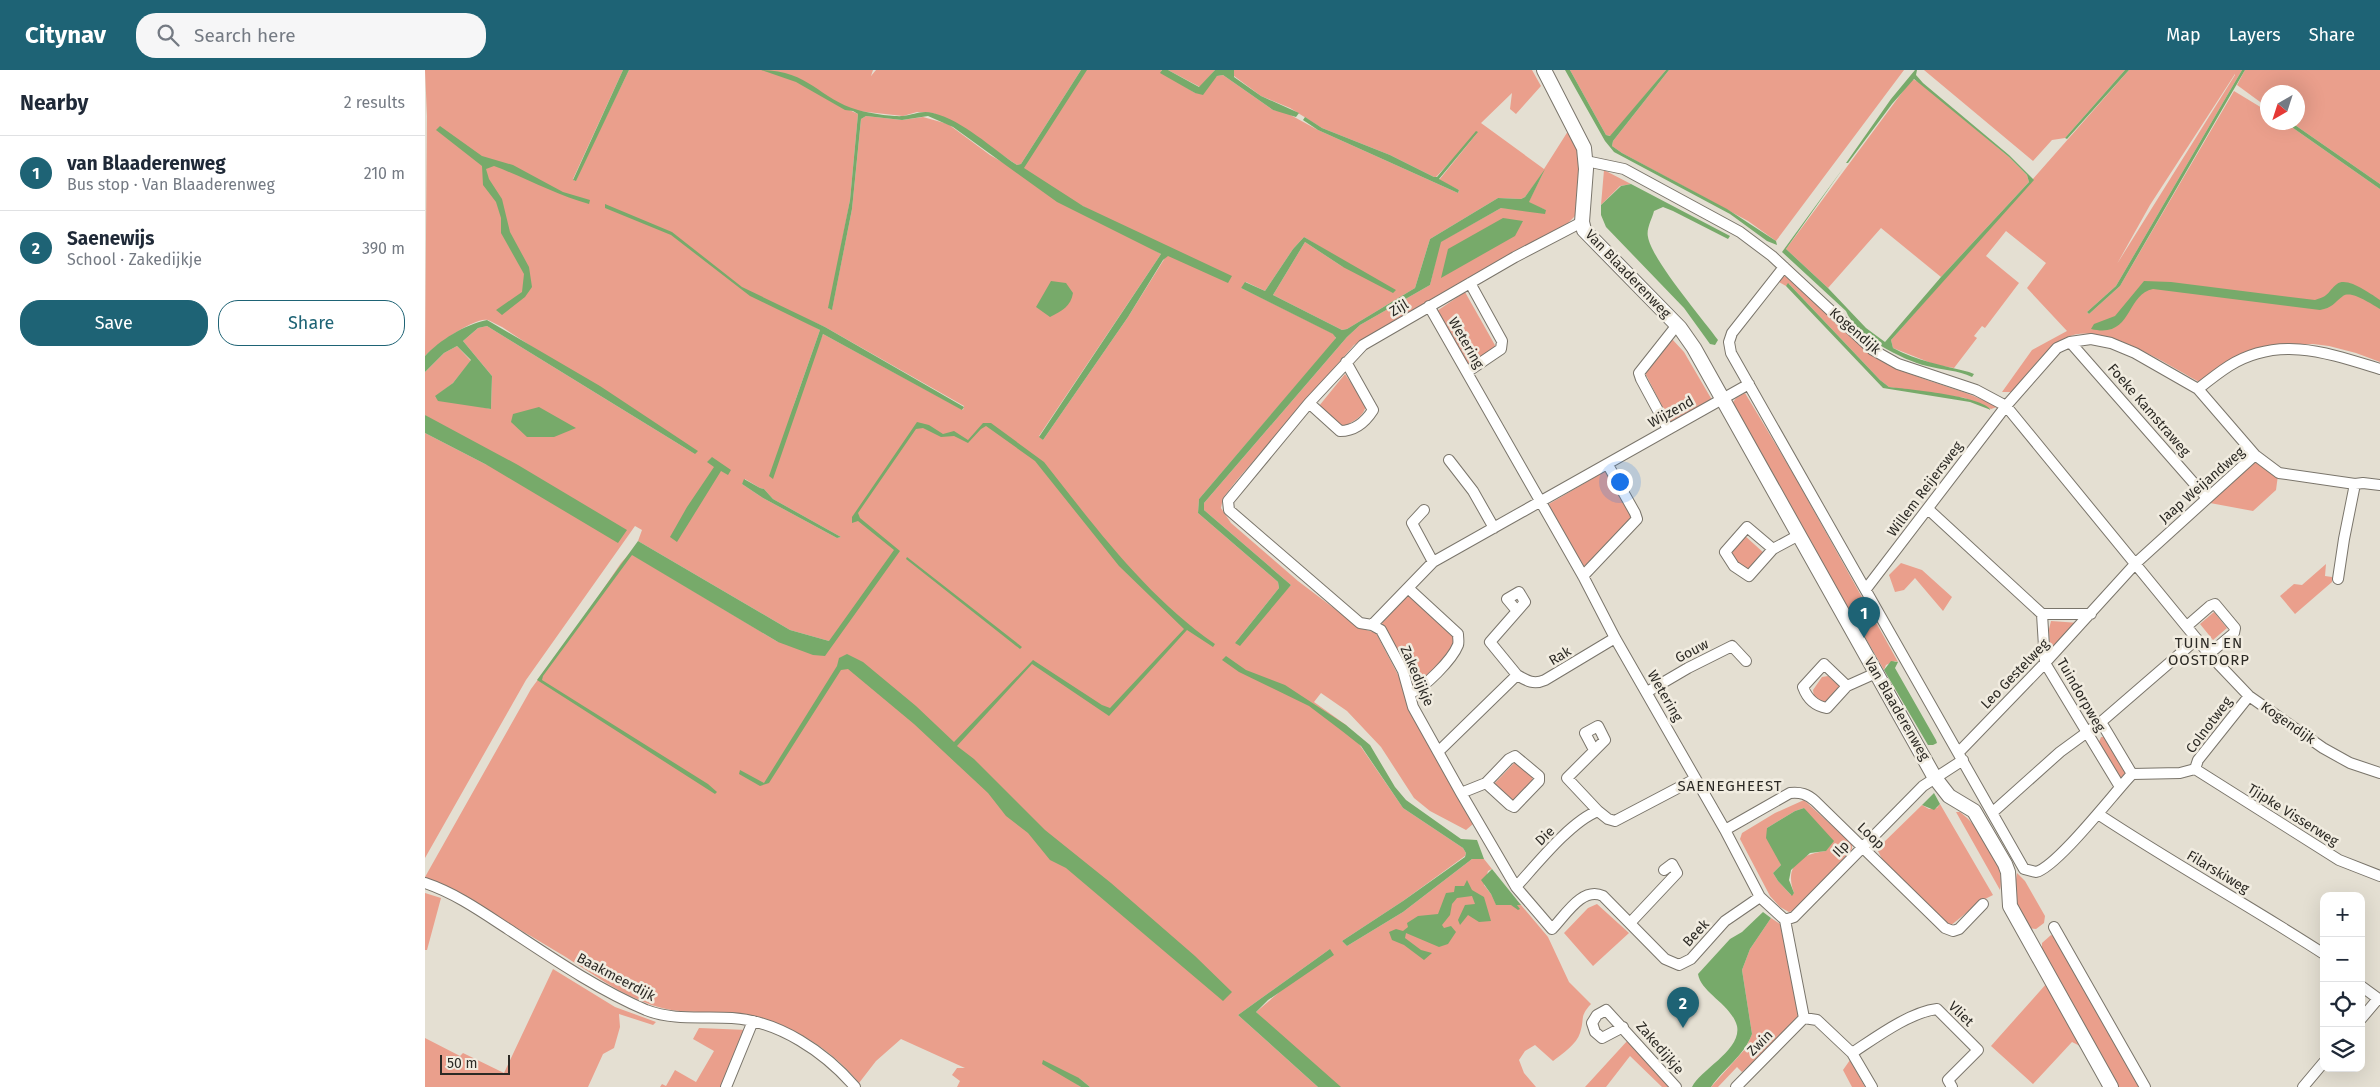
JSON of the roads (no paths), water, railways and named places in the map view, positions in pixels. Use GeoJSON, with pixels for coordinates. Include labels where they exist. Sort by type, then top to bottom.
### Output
{"type":"FeatureCollection","features":[{"type":"Feature","properties":{"kind":"street"},"geometry":{"type":"LineString","coordinates":[[1544,70],[1578,134],[1586,161]]}},
{"type":"Feature","properties":{"kind":"street","name":"Van Blaaderenweg"},"geometry":{"type":"LineString","coordinates":[[1586,161],[1582,222],[1588,236],[1677,325],[1693,348],[1935,778],[1949,796],[1974,811],[2005,864],[2008,872],[2010,906],[2111,1087]]}},
{"type":"Feature","properties":{"kind":"street","name":"Kogendijk"},"geometry":{"type":"LineString","coordinates":[[1586,161],[1624,169],[1740,232],[1761,247],[1873,350],[1898,364],[1976,390],[2006,406],[2209,654],[2249,696],[2323,748],[2350,763],[2380,773]]}},
{"type":"Feature","properties":{"kind":"street","name":"Zijl"},"geometry":{"type":"LineString","coordinates":[[1228,502],[1309,403],[1363,345],[1578,222],[1582,222]]}},
{"type":"Feature","properties":{"kind":"street"},"geometry":{"type":"LineString","coordinates":[[1784,268],[1730,337],[1731,353],[2024,868],[2032,872],[2043,870],[2098,814],[2132,774],[2101,722]]}},
{"type":"Feature","properties":{"kind":"street"},"geometry":{"type":"LineString","coordinates":[[1467,372],[1501,349],[1502,341],[1470,283]]}},
{"type":"Feature","properties":{"kind":"street","name":"Wetering"},"geometry":{"type":"LineString","coordinates":[[1429,306],[1583,576],[1615,638],[1725,830],[1760,898],[1785,920]]}},
{"type":"Feature","properties":{"kind":"street","name":"Van Blaaderenweg"},"geometry":{"type":"LineString","coordinates":[[1668,429],[1639,373],[1677,325]]}},
{"type":"Feature","properties":{"kind":"street"},"geometry":{"type":"LineString","coordinates":[[2070,342],[2091,339],[2111,343],[2135,353],[2198,389],[2255,455]]}},
{"type":"Feature","properties":{"kind":"street","name":"Willem Reijersweg"},"geometry":{"type":"LineString","coordinates":[[1866,589],[2006,406],[2057,348],[2070,342]]}},
{"type":"Feature","properties":{"kind":"street","name":"Foeke Kamstraweg"},"geometry":{"type":"LineString","coordinates":[[2070,342],[2207,497]]}},
{"type":"Feature","properties":{"kind":"street"},"geometry":{"type":"LineString","coordinates":[[2198,389],[2229,366],[2245,358],[2285,348],[2310,349],[2380,369]]}},
{"type":"Feature","properties":{"kind":"street"},"geometry":{"type":"LineString","coordinates":[[1309,403],[1341,431],[1351,429],[1369,416],[1373,410],[1346,362]]}},
{"type":"Feature","properties":{"kind":"street","name":"Wijzend"},"geometry":{"type":"LineString","coordinates":[[1372,625],[1433,562],[1749,384]]}},
{"type":"Feature","properties":{"kind":"street","name":"Jaap Weijandweg"},"geometry":{"type":"LineString","coordinates":[[2136,563],[2255,455],[2279,473],[2355,484],[2363,482],[2380,485]]}},
{"type":"Feature","properties":{"kind":"street"},"geometry":{"type":"LineString","coordinates":[[1449,460],[1473,491],[1494,528]]}},
{"type":"Feature","properties":{"kind":"street"},"geometry":{"type":"LineString","coordinates":[[1583,576],[1637,519],[1608,465]]}},
{"type":"Feature","properties":{"kind":"street"},"geometry":{"type":"LineString","coordinates":[[2338,579],[2355,484]]}},
{"type":"Feature","properties":{"kind":"street","name":"Zakedijkje"},"geometry":{"type":"LineString","coordinates":[[1228,502],[1229,510],[1243,524],[1360,623],[1372,625],[1381,630],[1403,671],[1411,693],[1413,707],[1439,751],[1461,794],[1516,887],[1552,929]]}},
{"type":"Feature","properties":{"kind":"street"},"geometry":{"type":"LineString","coordinates":[[1929,509],[2042,614],[2091,614]]}},
{"type":"Feature","properties":{"kind":"street"},"geometry":{"type":"LineString","coordinates":[[1424,510],[1412,523],[1433,562]]}},
{"type":"Feature","properties":{"kind":"street"},"geometry":{"type":"LineString","coordinates":[[1773,549],[1747,527],[1725,552],[1734,566],[1749,576],[1773,549],[1799,535]]}},
{"type":"Feature","properties":{"kind":"street","name":"Leo Gestelweg"},"geometry":{"type":"LineString","coordinates":[[1961,756],[2136,563]]}},
{"type":"Feature","properties":{"kind":"street"},"geometry":{"type":"LineString","coordinates":[[1408,588],[1458,634],[1459,643],[1454,653],[1421,688],[1411,693]]}},
{"type":"Feature","properties":{"kind":"street"},"geometry":{"type":"LineString","coordinates":[[2187,626],[2210,606],[2215,604],[2235,628],[2234,633],[2209,654]]}},
{"type":"Feature","properties":{"kind":"street"},"geometry":{"type":"LineString","coordinates":[[1439,751],[1517,675],[1490,642],[1517,611]]}},
{"type":"Feature","properties":{"kind":"street","name":"Tuindorpweg"},"geometry":{"type":"LineString","coordinates":[[2042,614],[2045,663],[2120,787]]}},
{"type":"Feature","properties":{"kind":"street","name":"Rak"},"geometry":{"type":"LineString","coordinates":[[1517,675],[1527,681],[1537,683],[1545,680],[1615,638]]}},
{"type":"Feature","properties":{"kind":"street"},"geometry":{"type":"LineString","coordinates":[[1993,812],[2060,752],[2087,734],[2197,639]]}},
{"type":"Feature","properties":{"kind":"street","name":"Gouw"},"geometry":{"type":"LineString","coordinates":[[1647,692],[1688,668],[1732,646],[1747,661]]}},
{"type":"Feature","properties":{"kind":"street"},"geometry":{"type":"LineString","coordinates":[[1847,686],[1824,664],[1803,687],[1805,694],[1812,702],[1819,707],[1827,708],[1847,686],[1876,673]]}},
{"type":"Feature","properties":{"kind":"street","name":"Colnotweg"},"geometry":{"type":"LineString","coordinates":[[2132,774],[2180,773],[2195,769],[2198,760],[2249,696]]}},
{"type":"Feature","properties":{"kind":"street"},"geometry":{"type":"LineString","coordinates":[[1594,750],[1567,778],[1607,819],[1615,821],[1695,779]]}},
{"type":"Feature","properties":{"kind":"street"},"geometry":{"type":"LineString","coordinates":[[1461,794],[1486,782],[1509,759],[1515,756],[1539,776],[1539,781],[1514,806],[1510,806],[1486,782]]}},
{"type":"Feature","properties":{"kind":"street","name":"Ilp"},"geometry":{"type":"LineString","coordinates":[[1785,920],[1794,917],[1923,786],[1961,756]]}},
{"type":"Feature","properties":{"kind":"street","name":"Tjipke Visserweg"},"geometry":{"type":"LineString","coordinates":[[2195,769],[2339,860],[2380,876]]}},
{"type":"Feature","properties":{"kind":"street","name":"Loop"},"geometry":{"type":"LineString","coordinates":[[1725,830],[1790,793],[1808,794],[1945,928],[1953,931],[1959,929],[1983,904]]}},
{"type":"Feature","properties":{"kind":"street","name":"Die"},"geometry":{"type":"LineString","coordinates":[[1516,887],[1548,851],[1588,815],[1598,811]]}},
{"type":"Feature","properties":{"kind":"street","name":"Filarskiweg"},"geometry":{"type":"LineString","coordinates":[[2098,814],[2139,841],[2257,910],[2320,951]]}},
{"type":"Feature","properties":{"kind":"street"},"geometry":{"type":"LineString","coordinates":[[1630,923],[1677,873],[1672,864],[1664,870]]}},
{"type":"Feature","properties":{"kind":"street","name":"Baakmeerdijk"},"geometry":{"type":"LineString","coordinates":[[425,883],[460,898],[611,993],[647,1010],[677,1018],[732,1018],[753,1021],[778,1029],[800,1041],[830,1064],[855,1087]]}},
{"type":"Feature","properties":{"kind":"street","name":"Beek"},"geometry":{"type":"LineString","coordinates":[[1552,929],[1584,896],[1591,893],[1603,896],[1665,959],[1679,965],[1691,959],[1725,921],[1760,898]]}},
{"type":"Feature","properties":{"kind":"street"},"geometry":{"type":"LineString","coordinates":[[1785,920],[1804,1018],[1817,1020],[1853,1053],[1872,1087]]}},
{"type":"Feature","properties":{"kind":"street"},"geometry":{"type":"LineString","coordinates":[[2054,927],[2145,1087]]}},
{"type":"Feature","properties":{"kind":"street"},"geometry":{"type":"LineString","coordinates":[[2365,989],[2379,1000],[2365,1015]]}},
{"type":"Feature","properties":{"kind":"street","name":"Vliet"},"geometry":{"type":"LineString","coordinates":[[1853,1053],[1874,1038],[1926,1010],[1937,1009],[1977,1050],[1948,1080],[1952,1087]]}},
{"type":"Feature","properties":{"kind":"street","name":"Zwin"},"geometry":{"type":"LineString","coordinates":[[1736,1087],[1804,1018]]}},
{"type":"Feature","properties":{"kind":"street"},"geometry":{"type":"LineString","coordinates":[[726,1087],[753,1021]]}},
{"type":"Feature","properties":{"kind":"street","name":"Zakedijkje"},"geometry":{"type":"LineString","coordinates":[[1623,1027],[1676,1087]]}},
{"type":"Feature","properties":{"kind":"street"},"geometry":{"type":"LineString","coordinates":[[2303,1087],[2320,1067]]}},
{"type":"Feature","properties":{"kind":"place","name":"van Blaaderenweg"},"geometry":{"type":"Point","coordinates":[1864,638]}},
{"type":"Feature","properties":{"kind":"place","name":"Saenewijs"},"geometry":{"type":"Point","coordinates":[1683,1028]}},
{"type":"Feature","properties":{"kind":"district","name":"TUIN- EN OOSTDORP"},"geometry":{"type":"Point","coordinates":[2209,652]}},
{"type":"Feature","properties":{"kind":"district","name":"SAENEGHEEST"},"geometry":{"type":"Point","coordinates":[1730,786]}}]}
